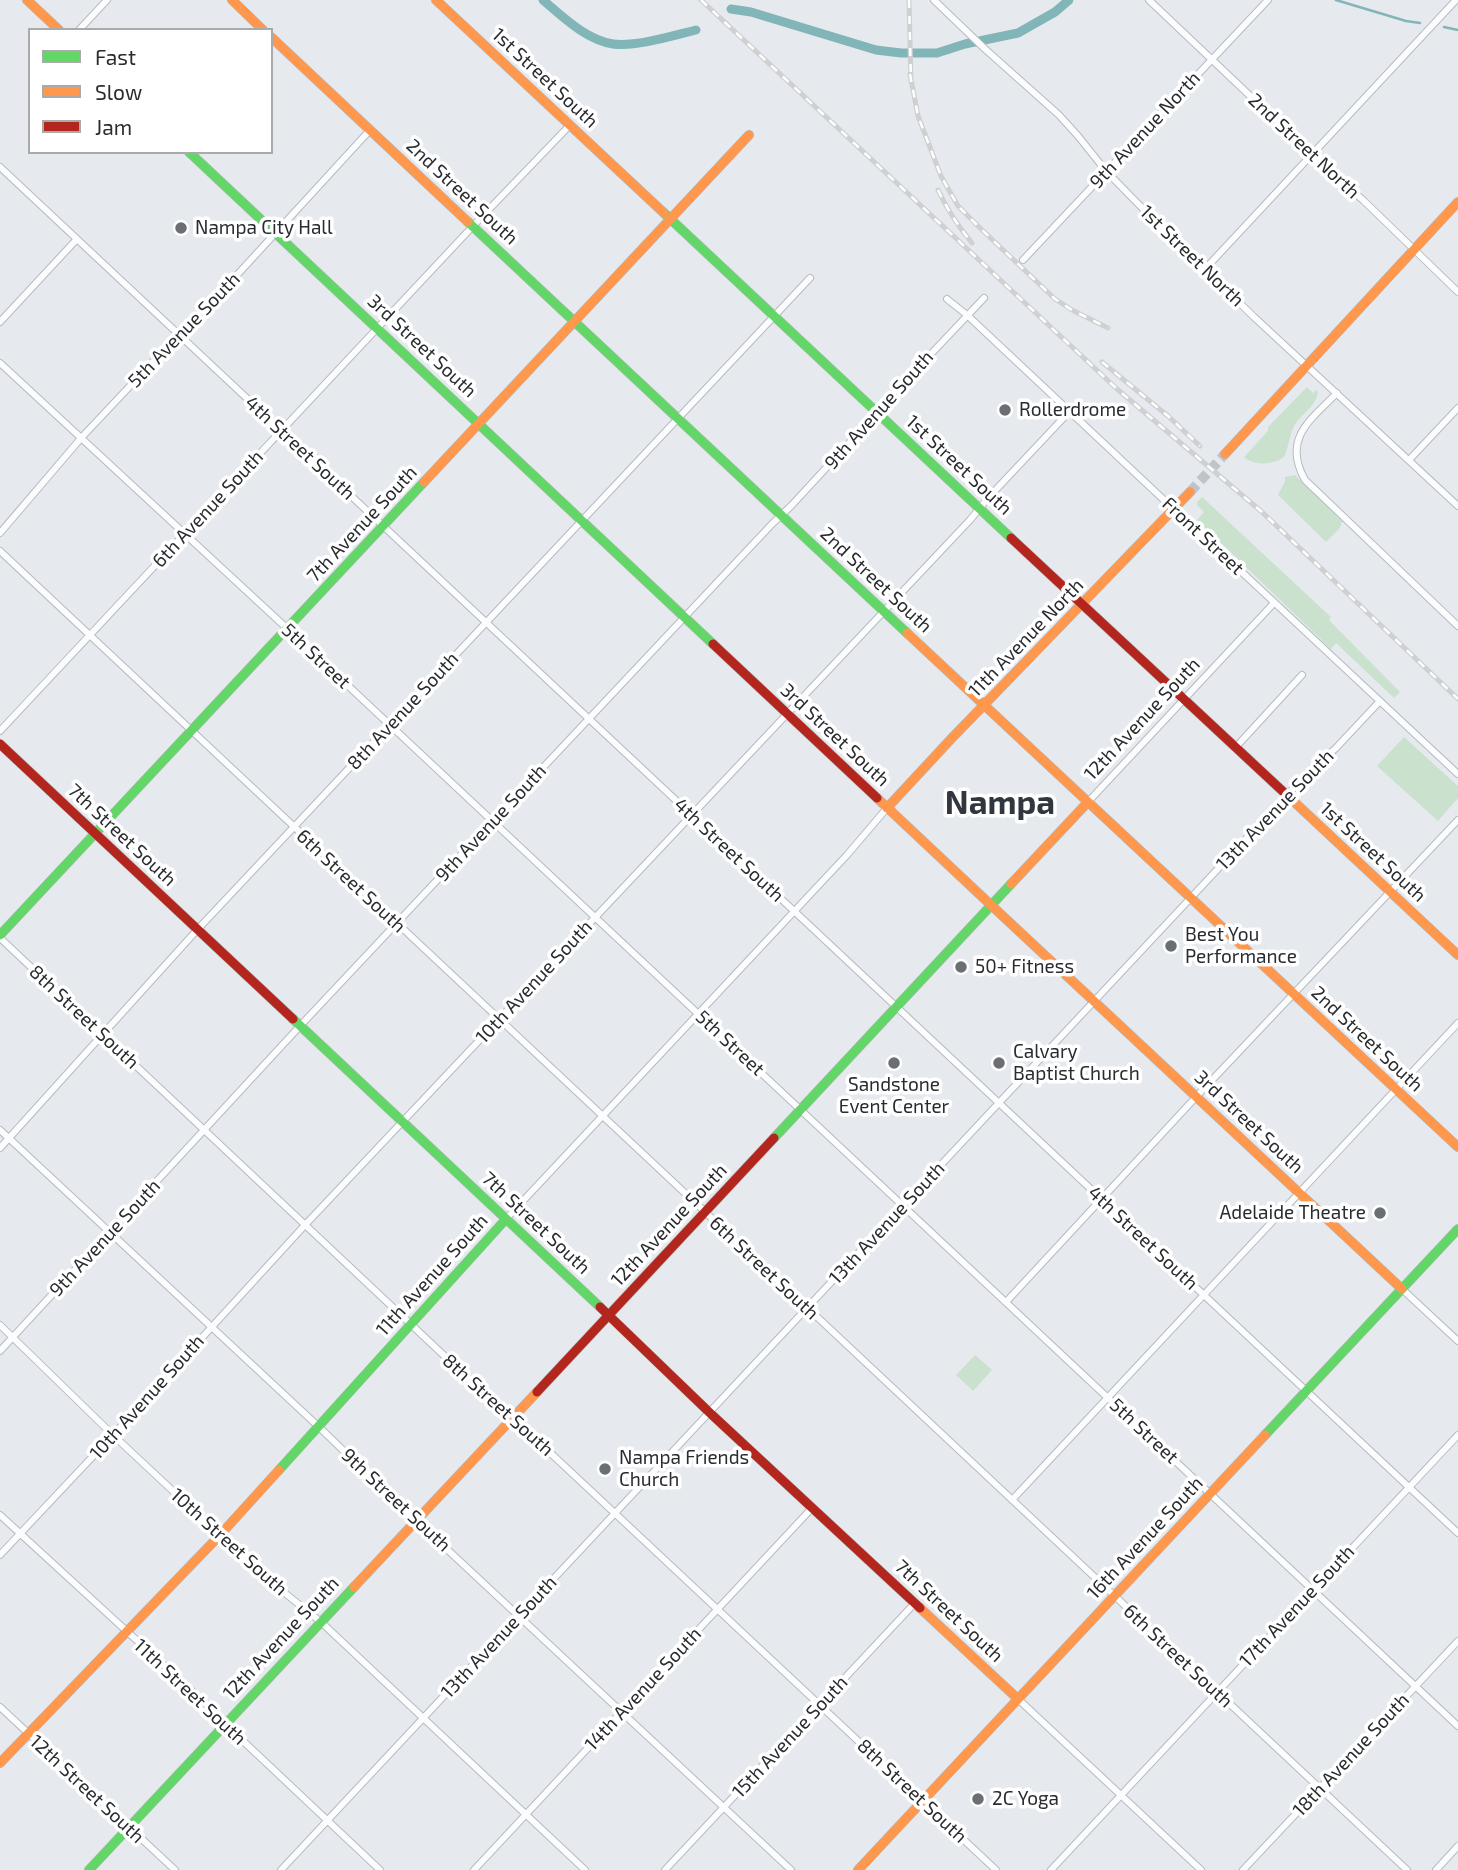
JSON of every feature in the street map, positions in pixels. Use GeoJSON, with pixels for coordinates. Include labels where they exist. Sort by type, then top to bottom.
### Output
{"type":"FeatureCollection","features":[{"type":"Feature","properties":{"kind":"main road"},"geometry":{"type":"LineString","coordinates":[[27,0],[57,28]]}},
{"type":"Feature","properties":{"kind":"main road"},"geometry":{"type":"LineString","coordinates":[[232,0],[261,28]]}},
{"type":"Feature","properties":{"kind":"main road","name":"1st Street South"},"geometry":{"type":"LineString","coordinates":[[436,0],[1458,955]]}},
{"type":"Feature","properties":{"kind":"main road","name":"2nd Street South"},"geometry":{"type":"LineString","coordinates":[[273,39],[1458,1147]]}},
{"type":"Feature","properties":{"kind":"main road","name":"7th Avenue South"},"geometry":{"type":"LineString","coordinates":[[0,937],[749,135]]}},
{"type":"Feature","properties":{"kind":"main road","name":"3rd Street South"},"geometry":{"type":"LineString","coordinates":[[192,154],[1402,1289]]}},
{"type":"Feature","properties":{"kind":"main road"},"geometry":{"type":"LineString","coordinates":[[1225,454],[1458,202]]}},
{"type":"Feature","properties":{"kind":"main road","name":"11th Avenue North"},"geometry":{"type":"LineString","coordinates":[[887,808],[1190,492]]}},
{"type":"Feature","properties":{"kind":"main road","name":"7th Street South"},"geometry":{"type":"LineString","coordinates":[[0,744],[710,1413],[1018,1699]]}},
{"type":"Feature","properties":{"kind":"main road","name":"12th Avenue South"},"geometry":{"type":"LineString","coordinates":[[89,1870],[1088,802]]}},
{"type":"Feature","properties":{"kind":"main road","name":"11th Avenue South"},"geometry":{"type":"LineString","coordinates":[[0,1763],[220,1535],[506,1219]]}},
{"type":"Feature","properties":{"kind":"main road","name":"16th Avenue South"},"geometry":{"type":"LineString","coordinates":[[858,1870],[1458,1229]]}},
{"type":"Feature","properties":{"kind":"street"},"geometry":{"type":"LineString","coordinates":[[81,28],[107,0]]}},
{"type":"Feature","properties":{"kind":"street","name":"1st Street North"},"geometry":{"type":"LineString","coordinates":[[934,0],[1059,115],[1106,171],[1151,217],[1306,366],[1458,506]]}},
{"type":"Feature","properties":{"kind":"street","name":"2nd Street North"},"geometry":{"type":"LineString","coordinates":[[1149,0],[1458,292]]}},
{"type":"Feature","properties":{"kind":"street","name":"9th Avenue North"},"geometry":{"type":"LineString","coordinates":[[1023,260],[1268,0]]}},
{"type":"Feature","properties":{"kind":"street"},"geometry":{"type":"LineString","coordinates":[[1205,268],[1456,0]]}},
{"type":"Feature","properties":{"kind":"street","name":"6th Avenue South"},"geometry":{"type":"LineString","coordinates":[[0,731],[570,125]]}},
{"type":"Feature","properties":{"kind":"street","name":"5th Avenue South"},"geometry":{"type":"LineString","coordinates":[[0,533],[82,437],[226,287],[370,130]]}},
{"type":"Feature","properties":{"kind":"street","name":"4th Street South"},"geometry":{"type":"LineString","coordinates":[[0,167],[1458,1533]]}},
{"type":"Feature","properties":{"kind":"street"},"geometry":{"type":"LineString","coordinates":[[0,322],[77,239]]}},
{"type":"Feature","properties":{"kind":"street","name":"8th Avenue South"},"geometry":{"type":"LineString","coordinates":[[0,1148],[197,930],[810,278]]}},
{"type":"Feature","properties":{"kind":"street","name":"9th Avenue South"},"geometry":{"type":"LineString","coordinates":[[0,1351],[396,923],[984,298]]}},
{"type":"Feature","properties":{"kind":"street","name":"Front Street"},"geometry":{"type":"LineString","coordinates":[[947,299],[1458,774]]}},
{"type":"Feature","properties":{"kind":"street","name":"5th Street"},"geometry":{"type":"LineString","coordinates":[[0,363],[1458,1726]]}},
{"type":"Feature","properties":{"kind":"street"},"geometry":{"type":"LineString","coordinates":[[1337,393],[1302,428],[1296,452],[1298,468],[1305,480],[1458,626]]}},
{"type":"Feature","properties":{"kind":"street"},"geometry":{"type":"LineString","coordinates":[[1409,460],[1458,408]]}},
{"type":"Feature","properties":{"kind":"street","name":"10th Avenue South"},"geometry":{"type":"LineString","coordinates":[[0,1555],[304,1225],[1070,411]]}},
{"type":"Feature","properties":{"kind":"street","name":"6th Street South"},"geometry":{"type":"LineString","coordinates":[[0,551],[1407,1870]]}},
{"type":"Feature","properties":{"kind":"street","name":"12th Avenue South"},"geometry":{"type":"LineString","coordinates":[[1088,802],[1274,603]]}},
{"type":"Feature","properties":{"kind":"street"},"geometry":{"type":"LineString","coordinates":[[1236,747],[1302,675]]}},
{"type":"Feature","properties":{"kind":"street","name":"13th Avenue South"},"geometry":{"type":"LineString","coordinates":[[281,1870],[1190,898],[1317,763],[1335,749],[1380,701]]}},
{"type":"Feature","properties":{"kind":"street","name":"11th Avenue South"},"geometry":{"type":"LineString","coordinates":[[506,1219],[847,855],[887,808]]}},
{"type":"Feature","properties":{"kind":"street"},"geometry":{"type":"LineString","coordinates":[[1006,1302],[1458,820]]}},
{"type":"Feature","properties":{"kind":"street","name":"8th Street South"},"geometry":{"type":"LineString","coordinates":[[0,937],[304,1225],[996,1870]]}},
{"type":"Feature","properties":{"kind":"street"},"geometry":{"type":"LineString","coordinates":[[1012,1500],[1458,1023]]}},
{"type":"Feature","properties":{"kind":"street","name":"9th Street South"},"geometry":{"type":"LineString","coordinates":[[0,1130],[791,1870]]}},
{"type":"Feature","properties":{"kind":"street","name":"3rd Street South"},"geometry":{"type":"LineString","coordinates":[[1402,1289],[1458,1341]]}},
{"type":"Feature","properties":{"kind":"street","name":"10th Street South"},"geometry":{"type":"LineString","coordinates":[[0,1325],[266,1578],[321,1622],[585,1870]]}},
{"type":"Feature","properties":{"kind":"street","name":"17th Avenue South"},"geometry":{"type":"LineString","coordinates":[[1051,1870],[1458,1435]]}},
{"type":"Feature","properties":{"kind":"street","name":"14th Avenue South"},"geometry":{"type":"LineString","coordinates":[[474,1870],[812,1508]]}},
{"type":"Feature","properties":{"kind":"street","name":"11th Street South"},"geometry":{"type":"LineString","coordinates":[[0,1515],[204,1702],[380,1870]]}},
{"type":"Feature","properties":{"kind":"street","name":"15th Avenue South"},"geometry":{"type":"LineString","coordinates":[[665,1870],[914,1604]]}},
{"type":"Feature","properties":{"kind":"street","name":"18th Avenue South"},"geometry":{"type":"LineString","coordinates":[[1243,1870],[1458,1641]]}},
{"type":"Feature","properties":{"kind":"street","name":"7th Street South"},"geometry":{"type":"LineString","coordinates":[[1018,1699],[1201,1870]]}},
{"type":"Feature","properties":{"kind":"street","name":"12th Street South"},"geometry":{"type":"LineString","coordinates":[[0,1707],[175,1870]]}},
{"type":"Feature","properties":{"kind":"street"},"geometry":{"type":"LineString","coordinates":[[1436,1870],[1458,1846]]}},
{"type":"Feature","properties":{"kind":"green space"},"geometry":{"type":"Polygon","coordinates":[[[1307,387],[1313,393],[1317,390],[1317,397],[1295,424],[1284,457],[1275,462],[1264,463],[1253,462],[1244,457],[1268,431],[1268,427],[1307,387]]]}},
{"type":"Feature","properties":{"kind":"green space"},"geometry":{"type":"Polygon","coordinates":[[[1295,475],[1342,521],[1340,528],[1326,542],[1278,495],[1285,477],[1295,475]]]}},
{"type":"Feature","properties":{"kind":"green space"},"geometry":{"type":"Polygon","coordinates":[[[1202,497],[1331,617],[1329,620],[1400,692],[1394,698],[1336,643],[1331,649],[1197,520],[1204,512],[1197,505],[1202,497]]]}},
{"type":"Feature","properties":{"kind":"green space"},"geometry":{"type":"Polygon","coordinates":[[[1404,737],[1458,786],[1458,798],[1438,821],[1377,766],[1404,737]]]}},
{"type":"Feature","properties":{"kind":"green space"},"geometry":{"type":"Polygon","coordinates":[[[975,1355],[992,1370],[973,1391],[956,1375],[975,1355]]]}},
{"type":"Feature","properties":{"kind":"waterway"},"geometry":{"type":"LineString","coordinates":[[543,0],[584,33],[613,44],[643,42],[696,30]]}},
{"type":"Feature","properties":{"kind":"waterway"},"geometry":{"type":"LineString","coordinates":[[731,9],[751,12],[876,50],[937,53],[1018,33],[1055,12],[1069,0]]}},
{"type":"Feature","properties":{"kind":"waterway"},"geometry":{"type":"LineString","coordinates":[[1336,0],[1420,23]]}},
{"type":"Feature","properties":{"kind":"waterway"},"geometry":{"type":"LineString","coordinates":[[1444,27],[1458,30]]}},
{"type":"Feature","properties":{"kind":"tunnel"},"geometry":{"type":"LineString","coordinates":[[1190,492],[1225,454]]}},
{"type":"Feature","properties":{"kind":"railway"},"geometry":{"type":"LineString","coordinates":[[701,0],[1117,389],[1262,512],[1458,699]]}},
{"type":"Feature","properties":{"kind":"railway"},"geometry":{"type":"LineString","coordinates":[[909,0],[911,82]]}},
{"type":"Feature","properties":{"kind":"railway"},"geometry":{"type":"LineString","coordinates":[[910,74],[918,116],[941,176],[958,206],[1055,299],[1108,328]]}},
{"type":"Feature","properties":{"kind":"railway"},"geometry":{"type":"LineString","coordinates":[[938,190],[972,243]]}},
{"type":"Feature","properties":{"kind":"railway"},"geometry":{"type":"LineString","coordinates":[[1102,362],[1200,446]]}},
{"type":"Feature","properties":{"kind":"traffic: fast"},"geometry":{"type":"LineString","coordinates":[[191,154],[713,644]]}},
{"type":"Feature","properties":{"kind":"traffic: fast"},"geometry":{"type":"LineString","coordinates":[[664,213],[1011,538]]}},
{"type":"Feature","properties":{"kind":"traffic: fast"},"geometry":{"type":"LineString","coordinates":[[468,222],[907,633]]}},
{"type":"Feature","properties":{"kind":"traffic: fast"},"geometry":{"type":"LineString","coordinates":[[0,935],[424,482]]}},
{"type":"Feature","properties":{"kind":"traffic: fast"},"geometry":{"type":"LineString","coordinates":[[774,1138],[1011,884]]}},
{"type":"Feature","properties":{"kind":"traffic: fast"},"geometry":{"type":"LineString","coordinates":[[293,1019],[600,1307]]}},
{"type":"Feature","properties":{"kind":"traffic: fast"},"geometry":{"type":"LineString","coordinates":[[279,1470],[506,1219]]}},
{"type":"Feature","properties":{"kind":"traffic: fast"},"geometry":{"type":"LineString","coordinates":[[1265,1435],[1458,1229]]}},
{"type":"Feature","properties":{"kind":"traffic: fast"},"geometry":{"type":"LineString","coordinates":[[89,1870],[354,1587]]}},
{"type":"Feature","properties":{"kind":"traffic: slow"},"geometry":{"type":"LineString","coordinates":[[27,0],[57,28]]}},
{"type":"Feature","properties":{"kind":"traffic: slow"},"geometry":{"type":"LineString","coordinates":[[232,0],[261,28]]}},
{"type":"Feature","properties":{"kind":"traffic: slow"},"geometry":{"type":"LineString","coordinates":[[436,0],[664,213]]}},
{"type":"Feature","properties":{"kind":"traffic: slow"},"geometry":{"type":"LineString","coordinates":[[273,39],[468,222]]}},
{"type":"Feature","properties":{"kind":"traffic: slow"},"geometry":{"type":"LineString","coordinates":[[424,482],[749,135]]}},
{"type":"Feature","properties":{"kind":"traffic: slow"},"geometry":{"type":"LineString","coordinates":[[1225,454],[1458,202]]}},
{"type":"Feature","properties":{"kind":"traffic: slow"},"geometry":{"type":"LineString","coordinates":[[887,808],[1190,492]]}},
{"type":"Feature","properties":{"kind":"traffic: slow"},"geometry":{"type":"LineString","coordinates":[[907,633],[1088,802],[1011,884]]}},
{"type":"Feature","properties":{"kind":"traffic: slow"},"geometry":{"type":"LineString","coordinates":[[877,798],[992,906]]}},
{"type":"Feature","properties":{"kind":"traffic: slow"},"geometry":{"type":"LineString","coordinates":[[1290,798],[1458,955]]}},
{"type":"Feature","properties":{"kind":"traffic: slow"},"geometry":{"type":"LineString","coordinates":[[1088,802],[1458,1147]]}},
{"type":"Feature","properties":{"kind":"traffic: slow"},"geometry":{"type":"LineString","coordinates":[[992,906],[1402,1289]]}},
{"type":"Feature","properties":{"kind":"traffic: slow"},"geometry":{"type":"LineString","coordinates":[[354,1587],[537,1392]]}},
{"type":"Feature","properties":{"kind":"traffic: slow"},"geometry":{"type":"LineString","coordinates":[[858,1870],[1265,1435]]}},
{"type":"Feature","properties":{"kind":"traffic: slow"},"geometry":{"type":"LineString","coordinates":[[0,1763],[279,1470]]}},
{"type":"Feature","properties":{"kind":"traffic: slow"},"geometry":{"type":"LineString","coordinates":[[920,1608],[1018,1699]]}},
{"type":"Feature","properties":{"kind":"traffic: jam"},"geometry":{"type":"LineString","coordinates":[[1011,538],[1290,798]]}},
{"type":"Feature","properties":{"kind":"traffic: jam"},"geometry":{"type":"LineString","coordinates":[[713,644],[877,798]]}},
{"type":"Feature","properties":{"kind":"traffic: jam"},"geometry":{"type":"LineString","coordinates":[[0,744],[293,1019]]}},
{"type":"Feature","properties":{"kind":"traffic: jam"},"geometry":{"type":"LineString","coordinates":[[537,1392],[774,1138]]}},
{"type":"Feature","properties":{"kind":"traffic: jam"},"geometry":{"type":"LineString","coordinates":[[600,1307],[920,1608]]}},
{"type":"Feature","properties":{"kind":"place","name":"Nampa City Hall"},"geometry":{"type":"Point","coordinates":[181,228]}},
{"type":"Feature","properties":{"kind":"place","name":"Rollerdrome"},"geometry":{"type":"Point","coordinates":[1005,410]}},
{"type":"Feature","properties":{"kind":"place","name":"Best You Performance"},"geometry":{"type":"Point","coordinates":[1171,946]}},
{"type":"Feature","properties":{"kind":"place","name":"50+ Fitness"},"geometry":{"type":"Point","coordinates":[961,967]}},
{"type":"Feature","properties":{"kind":"place","name":"Sandstone Event Center"},"geometry":{"type":"Point","coordinates":[894,1063]}},
{"type":"Feature","properties":{"kind":"place","name":"Calvary Baptist Church"},"geometry":{"type":"Point","coordinates":[999,1063]}},
{"type":"Feature","properties":{"kind":"place","name":"Adelaide Theatre"},"geometry":{"type":"Point","coordinates":[1380,1213]}},
{"type":"Feature","properties":{"kind":"place","name":"Nampa Friends Church"},"geometry":{"type":"Point","coordinates":[605,1469]}},
{"type":"Feature","properties":{"kind":"place","name":"2C Yoga"},"geometry":{"type":"Point","coordinates":[978,1799]}},
{"type":"Feature","properties":{"kind":"district","name":"Nampa"},"geometry":{"type":"Point","coordinates":[1000,803]}}]}
